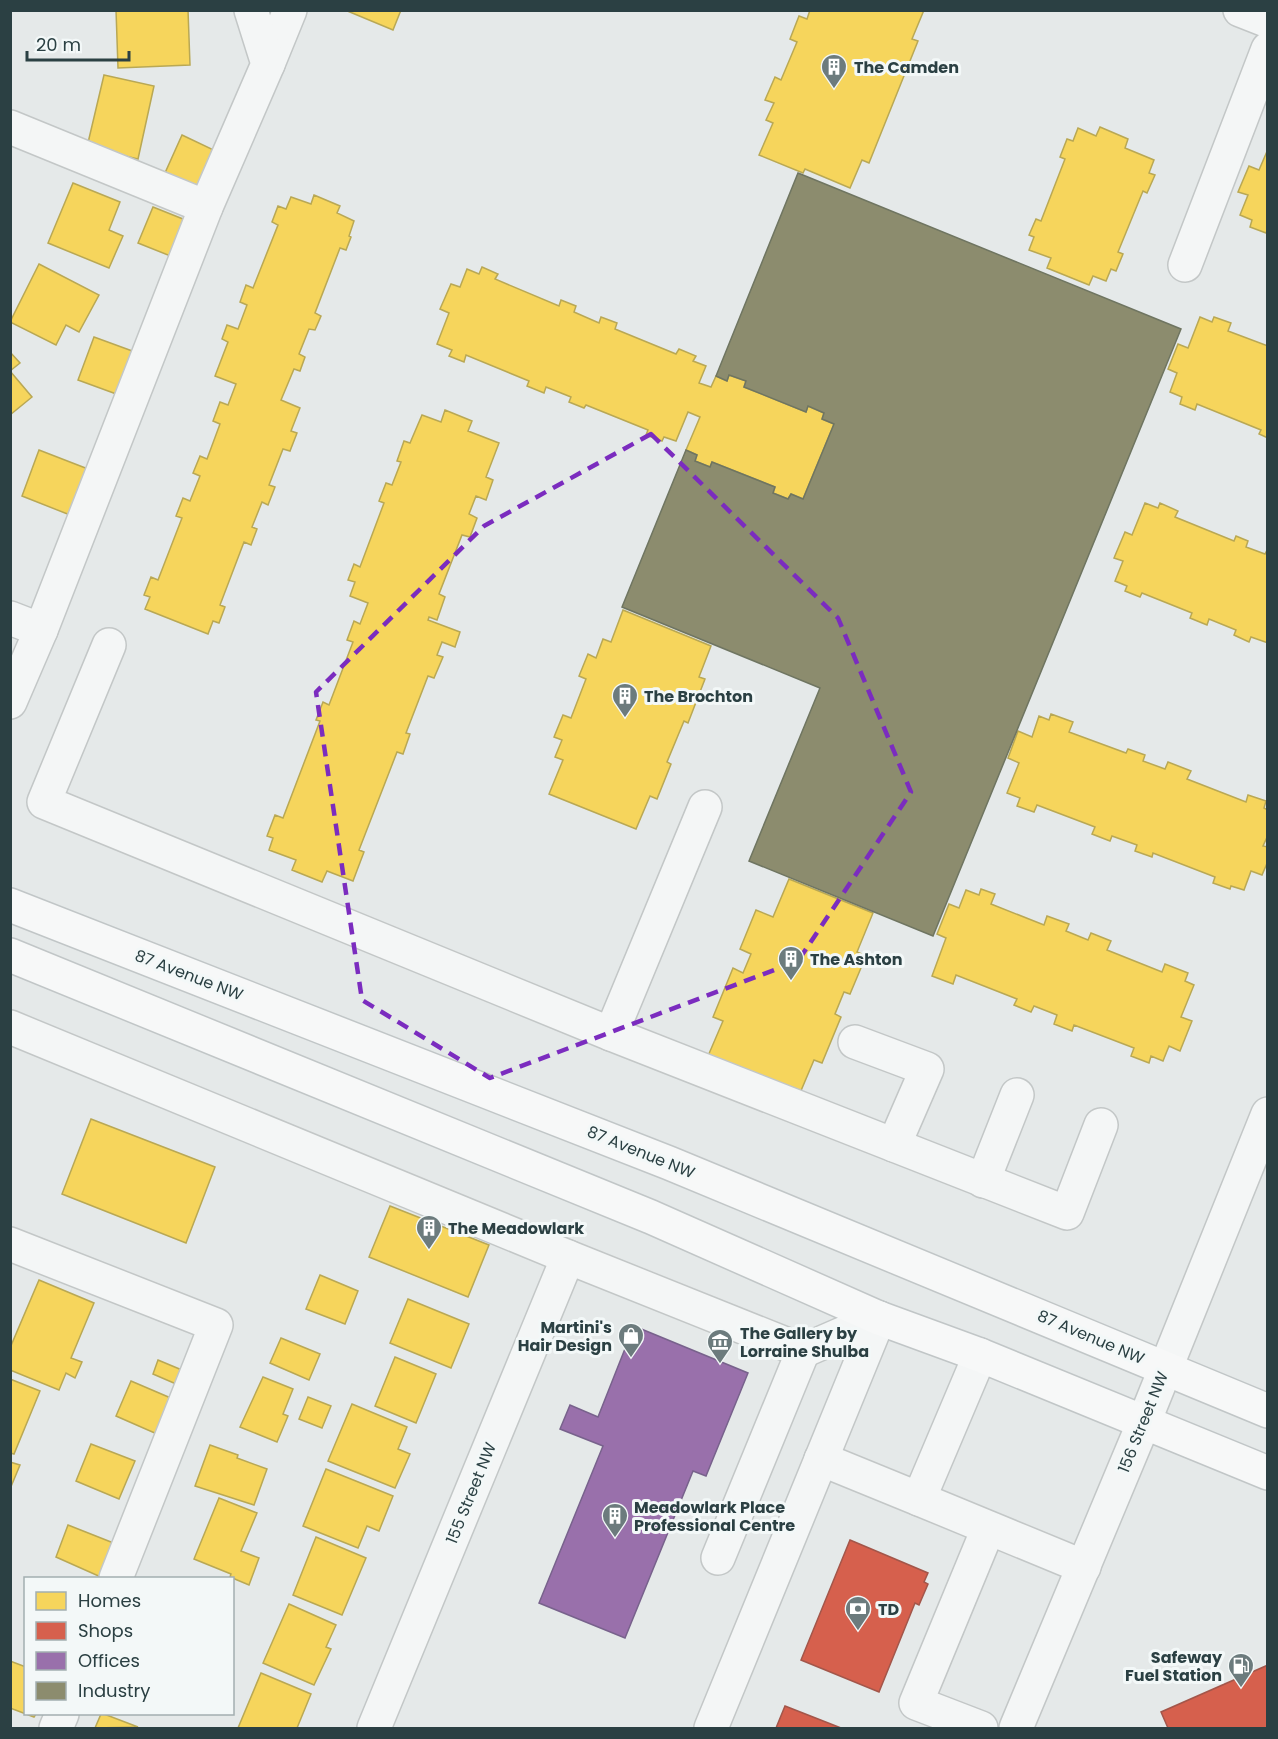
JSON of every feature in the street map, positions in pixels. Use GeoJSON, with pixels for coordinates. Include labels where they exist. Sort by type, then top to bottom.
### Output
{"type":"FeatureCollection","features":[{"type":"Feature","properties":{"kind":"main road","name":"87 Avenue NW"},"geometry":{"type":"LineString","coordinates":[[10,905],[669,1163],[1268,1411]]}},
{"type":"Feature","properties":{"kind":"main road"},"geometry":{"type":"LineString","coordinates":[[10,955],[651,1217],[879,1318],[980,1355],[1268,1473]]}},
{"type":"Feature","properties":{"kind":"street"},"geometry":{"type":"LineString","coordinates":[[251,10],[268,64]]}},
{"type":"Feature","properties":{"kind":"street"},"geometry":{"type":"LineString","coordinates":[[10,702],[41,630],[206,207],[290,10]]}},
{"type":"Feature","properties":{"kind":"street"},"geometry":{"type":"LineString","coordinates":[[1240,10],[1268,21]]}},
{"type":"Feature","properties":{"kind":"street"},"geometry":{"type":"LineString","coordinates":[[1185,265],[1268,49]]}},
{"type":"Feature","properties":{"kind":"street"},"geometry":{"type":"LineString","coordinates":[[10,127],[206,207]]}},
{"type":"Feature","properties":{"kind":"street"},"geometry":{"type":"LineString","coordinates":[[10,618],[41,630]]}},
{"type":"Feature","properties":{"kind":"street"},"geometry":{"type":"LineString","coordinates":[[109,645],[44,802],[610,1034],[1067,1213],[1101,1125]]}},
{"type":"Feature","properties":{"kind":"street"},"geometry":{"type":"LineString","coordinates":[[610,1034],[705,807]]}},
{"type":"Feature","properties":{"kind":"street"},"geometry":{"type":"LineString","coordinates":[[11,1030],[803,1351]]}},
{"type":"Feature","properties":{"kind":"street"},"geometry":{"type":"LineString","coordinates":[[855,1042],[927,1070],[894,1145]]}},
{"type":"Feature","properties":{"kind":"street"},"geometry":{"type":"LineString","coordinates":[[983,1181],[1017,1095]]}},
{"type":"Feature","properties":{"kind":"street","name":"156 Street NW"},"geometry":{"type":"LineString","coordinates":[[1016,1728],[1144,1422],[1268,1114]]}},
{"type":"Feature","properties":{"kind":"street"},"geometry":{"type":"LineString","coordinates":[[10,1244],[216,1325],[116,1577]]}},
{"type":"Feature","properties":{"kind":"street","name":"155 Street NW"},"geometry":{"type":"LineString","coordinates":[[374,1728],[568,1257]]}},
{"type":"Feature","properties":{"kind":"street"},"geometry":{"type":"LineString","coordinates":[[718,1558],[803,1351],[879,1318]]}},
{"type":"Feature","properties":{"kind":"street"},"geometry":{"type":"LineString","coordinates":[[711,1728],[879,1318]]}},
{"type":"Feature","properties":{"kind":"street"},"geometry":{"type":"LineString","coordinates":[[919,1499],[980,1355]]}},
{"type":"Feature","properties":{"kind":"street"},"geometry":{"type":"LineString","coordinates":[[821,1459],[1084,1567]]}},
{"type":"Feature","properties":{"kind":"street"},"geometry":{"type":"LineString","coordinates":[[981,1728],[916,1703],[988,1528]]}},
{"type":"Feature","properties":{"kind":"highlighted area"},"geometry":{"type":"Polygon","coordinates":[[[651,434],[838,618],[911,792],[798,961],[490,1078],[362,1000],[316,692],[484,526],[651,434]]]}},
{"type":"Feature","properties":{"kind":"building: Homes"},"geometry":{"type":"Polygon","coordinates":[[[116,10],[188,10],[190,65],[118,68],[116,10]]]}},
{"type":"Feature","properties":{"kind":"building: Homes"},"geometry":{"type":"Polygon","coordinates":[[[345,10],[401,10],[393,30],[345,10]]]}},
{"type":"Feature","properties":{"kind":"building: Homes","name":"The Camden"},"geometry":{"type":"Polygon","coordinates":[[[810,10],[924,10],[912,39],[918,41],[869,163],[862,160],[850,188],[805,169],[803,173],[759,155],[773,123],[766,120],[774,103],[765,100],[775,77],[781,80],[797,42],[790,39],[799,16],[807,19],[810,10]]]}},
{"type":"Feature","properties":{"kind":"building: Homes"},"geometry":{"type":"Polygon","coordinates":[[[104,75],[154,86],[138,159],[87,147],[104,75]]]}},
{"type":"Feature","properties":{"kind":"building: Homes"},"geometry":{"type":"Polygon","coordinates":[[[1100,127],[1128,139],[1125,148],[1154,160],[1149,173],[1155,175],[1147,193],[1143,191],[1118,252],[1123,254],[1116,271],[1111,269],[1106,281],[1093,276],[1089,285],[1047,268],[1051,258],[1029,250],[1034,237],[1029,235],[1036,219],[1041,221],[1065,159],[1060,157],[1067,139],[1073,141],[1078,128],[1096,136],[1100,127]]]}},
{"type":"Feature","properties":{"kind":"building: Homes"},"geometry":{"type":"Polygon","coordinates":[[[182,135],[220,153],[203,191],[165,173],[182,135]]]}},
{"type":"Feature","properties":{"kind":"building: Homes"},"geometry":{"type":"Polygon","coordinates":[[[1268,149],[1268,228],[1266,233],[1250,227],[1252,220],[1240,215],[1248,195],[1238,192],[1249,166],[1259,170],[1268,149]]]}},
{"type":"Feature","properties":{"kind":"building: Homes"},"geometry":{"type":"Polygon","coordinates":[[[73,183],[120,202],[109,230],[123,236],[109,268],[48,243],[73,183]]]}},
{"type":"Feature","properties":{"kind":"building: Homes"},"geometry":{"type":"Polygon","coordinates":[[[314,195],[340,206],[337,213],[354,221],[349,236],[351,237],[346,250],[340,248],[315,313],[321,316],[315,330],[309,329],[299,354],[305,357],[300,371],[294,369],[281,400],[300,408],[291,431],[297,433],[290,451],[283,449],[269,485],[275,487],[268,505],[262,502],[252,527],[257,529],[251,545],[244,542],[220,605],[225,607],[219,623],[213,621],[208,634],[145,609],[150,597],[144,595],[151,577],[158,580],[182,518],[176,516],[183,498],[190,501],[200,476],[193,473],[200,456],[207,459],[220,424],[213,421],[220,402],[228,405],[236,384],[215,376],[228,342],[222,339],[227,325],[238,329],[247,305],[240,302],[246,285],[253,288],[278,225],[272,222],[278,206],[286,209],[291,197],[311,204],[314,195]]]}},
{"type":"Feature","properties":{"kind":"building: Homes"},"geometry":{"type":"Polygon","coordinates":[[[153,207],[188,221],[173,257],[138,243],[153,207]]]}},
{"type":"Feature","properties":{"kind":"building: Homes"},"geometry":{"type":"Polygon","coordinates":[[[39,264],[99,295],[79,332],[66,325],[56,345],[10,322],[39,264]]]}},
{"type":"Feature","properties":{"kind":"building: Homes"},"geometry":{"type":"Polygon","coordinates":[[[482,267],[498,274],[495,279],[559,306],[561,300],[576,306],[574,312],[599,323],[601,317],[617,323],[615,329],[676,354],[679,349],[696,356],[693,361],[706,366],[699,383],[711,387],[716,376],[727,381],[729,375],[746,381],[744,387],[806,412],[808,406],[824,413],[822,419],[834,424],[803,499],[791,494],[788,499],[773,493],[775,487],[712,462],[710,467],[695,461],[697,455],[686,450],[700,417],[688,412],[676,441],[664,437],[662,441],[646,435],[648,430],[586,405],[584,408],[569,402],[571,397],[546,387],[544,393],[527,386],[529,381],[466,355],[464,362],[449,356],[452,350],[437,344],[449,313],[440,309],[451,284],[460,287],[467,269],[479,274],[482,267]]]}},
{"type":"Feature","properties":{"kind":"building: Homes"},"geometry":{"type":"Polygon","coordinates":[[[1200,317],[1212,322],[1214,317],[1231,323],[1228,331],[1268,346],[1268,438],[1259,434],[1261,430],[1197,404],[1195,410],[1180,404],[1182,397],[1170,392],[1177,373],[1168,369],[1178,344],[1188,348],[1200,317]]]}},
{"type":"Feature","properties":{"kind":"building: Homes"},"geometry":{"type":"Polygon","coordinates":[[[94,337],[135,352],[119,395],[78,380],[94,337]]]}},
{"type":"Feature","properties":{"kind":"building: Homes"},"geometry":{"type":"Polygon","coordinates":[[[10,352],[20,363],[10,371],[10,352]]]}},
{"type":"Feature","properties":{"kind":"building: Homes"},"geometry":{"type":"Polygon","coordinates":[[[10,371],[32,397],[10,415],[10,371]]]}},
{"type":"Feature","properties":{"kind":"building: Homes"},"geometry":{"type":"Polygon","coordinates":[[[445,410],[472,421],[468,431],[499,443],[486,477],[493,480],[486,500],[476,496],[469,514],[477,518],[470,537],[462,535],[439,594],[445,597],[437,620],[429,617],[428,620],[460,632],[455,647],[442,642],[437,655],[443,657],[434,678],[428,676],[406,733],[410,734],[403,754],[397,752],[359,850],[364,852],[353,881],[327,871],[322,882],[292,870],[296,860],[269,850],[273,838],[267,836],[275,815],[283,818],[320,721],[316,720],[323,702],[329,705],[353,642],[347,640],[354,621],[360,624],[368,603],[350,596],[355,582],[348,580],[354,564],[360,567],[384,503],[379,501],[386,483],[392,485],[401,462],[397,461],[404,441],[410,443],[422,415],[441,422],[445,410]]]}},
{"type":"Feature","properties":{"kind":"building: Homes"},"geometry":{"type":"Polygon","coordinates":[[[39,450],[88,469],[70,515],[22,496],[39,450]]]}},
{"type":"Feature","properties":{"kind":"building: Homes"},"geometry":{"type":"Polygon","coordinates":[[[1145,503],[1158,508],[1160,503],[1178,511],[1175,517],[1234,541],[1236,536],[1248,541],[1246,547],[1265,554],[1268,548],[1268,643],[1251,637],[1249,642],[1234,635],[1236,630],[1209,619],[1207,625],[1190,618],[1192,613],[1142,593],[1140,597],[1125,591],[1127,586],[1115,581],[1123,561],[1114,558],[1125,532],[1132,535],[1145,503]]]}},
{"type":"Feature","properties":{"kind":"building: Homes","name":"The Brochton"},"geometry":{"type":"Polygon","coordinates":[[[623,610],[711,646],[699,677],[705,679],[688,723],[684,721],[667,762],[671,764],[657,799],[650,796],[636,829],[549,794],[563,760],[555,757],[562,740],[554,737],[563,715],[571,718],[586,679],[579,676],[588,654],[596,658],[603,639],[611,642],[623,610]]]}},
{"type":"Feature","properties":{"kind":"building: Homes"},"geometry":{"type":"Polygon","coordinates":[[[1051,714],[1073,722],[1069,732],[1126,753],[1128,749],[1145,755],[1143,761],[1165,769],[1168,762],[1191,771],[1187,779],[1246,802],[1248,795],[1266,801],[1264,808],[1268,810],[1268,835],[1263,846],[1268,847],[1268,861],[1262,875],[1251,871],[1244,890],[1231,886],[1230,889],[1213,883],[1215,877],[1153,853],[1152,857],[1135,851],[1137,845],[1112,836],[1110,841],[1092,834],[1095,827],[1037,805],[1034,812],[1017,806],[1020,798],[1007,793],[1019,763],[1008,758],[1018,731],[1032,737],[1039,716],[1049,720],[1051,714]]]}},
{"type":"Feature","properties":{"kind":"building: Homes","name":"The Ashton"},"geometry":{"type":"Polygon","coordinates":[[[789,879],[873,913],[857,952],[866,956],[850,994],[844,992],[835,1014],[841,1017],[822,1063],[814,1060],[800,1093],[708,1056],[723,1021],[713,1017],[733,968],[743,973],[751,954],[740,949],[756,910],[773,917],[789,879]]]}},
{"type":"Feature","properties":{"kind":"building: Homes"},"geometry":{"type":"Polygon","coordinates":[[[981,889],[995,894],[991,904],[1044,925],[1047,916],[1069,924],[1066,931],[1088,940],[1091,933],[1111,941],[1107,950],[1162,972],[1165,964],[1188,973],[1185,981],[1194,985],[1181,1017],[1192,1021],[1180,1051],[1169,1046],[1163,1061],[1151,1056],[1149,1063],[1131,1056],[1134,1048],[1074,1025],[1072,1031],[1054,1024],[1057,1015],[1034,1006],[1031,1012],[1014,1005],[1017,999],[956,975],[953,984],[932,976],[946,938],[937,934],[949,904],[959,908],[966,890],[979,895],[981,889]]]}},
{"type":"Feature","properties":{"kind":"building: Homes"},"geometry":{"type":"Polygon","coordinates":[[[91,1119],[215,1167],[186,1243],[62,1194],[91,1119]]]}},
{"type":"Feature","properties":{"kind":"building: Homes","name":"The Meadowlark"},"geometry":{"type":"Polygon","coordinates":[[[390,1206],[489,1245],[468,1297],[369,1257],[390,1206]]]}},
{"type":"Feature","properties":{"kind":"building: Homes"},"geometry":{"type":"Polygon","coordinates":[[[320,1275],[358,1291],[345,1324],[306,1309],[320,1275]]]}},
{"type":"Feature","properties":{"kind":"building: Homes"},"geometry":{"type":"Polygon","coordinates":[[[39,1280],[94,1303],[71,1358],[82,1362],[75,1378],[66,1373],[59,1390],[10,1370],[10,1348],[39,1280]]]}},
{"type":"Feature","properties":{"kind":"building: Homes"},"geometry":{"type":"Polygon","coordinates":[[[408,1299],[469,1324],[451,1368],[390,1343],[408,1299]]]}},
{"type":"Feature","properties":{"kind":"building: Homes"},"geometry":{"type":"Polygon","coordinates":[[[281,1338],[320,1354],[309,1380],[270,1363],[281,1338]]]}},
{"type":"Feature","properties":{"kind":"building: Homes"},"geometry":{"type":"Polygon","coordinates":[[[395,1357],[436,1374],[416,1423],[375,1406],[395,1357]]]}},
{"type":"Feature","properties":{"kind":"building: Homes"},"geometry":{"type":"Polygon","coordinates":[[[158,1360],[189,1373],[183,1387],[153,1374],[158,1360]]]}},
{"type":"Feature","properties":{"kind":"building: Homes"},"geometry":{"type":"Polygon","coordinates":[[[263,1377],[293,1389],[283,1414],[288,1416],[277,1442],[240,1427],[263,1377]]]}},
{"type":"Feature","properties":{"kind":"building: Homes"},"geometry":{"type":"Polygon","coordinates":[[[10,1379],[40,1391],[14,1454],[10,1453],[10,1379]]]}},
{"type":"Feature","properties":{"kind":"building: Homes"},"geometry":{"type":"Polygon","coordinates":[[[131,1381],[173,1399],[157,1434],[116,1416],[131,1381]]]}},
{"type":"Feature","properties":{"kind":"building: Homes"},"geometry":{"type":"Polygon","coordinates":[[[308,1397],[331,1406],[322,1428],[299,1419],[308,1397]]]}},
{"type":"Feature","properties":{"kind":"building: Homes"},"geometry":{"type":"Polygon","coordinates":[[[352,1404],[407,1427],[398,1449],[410,1454],[395,1488],[328,1461],[352,1404]]]}},
{"type":"Feature","properties":{"kind":"building: Homes"},"geometry":{"type":"Polygon","coordinates":[[[91,1444],[135,1461],[119,1499],[76,1481],[91,1444]]]}},
{"type":"Feature","properties":{"kind":"building: Homes"},"geometry":{"type":"Polygon","coordinates":[[[210,1445],[267,1469],[254,1505],[195,1486],[210,1445]]]}},
{"type":"Feature","properties":{"kind":"building: Homes"},"geometry":{"type":"Polygon","coordinates":[[[10,1462],[20,1465],[10,1489],[10,1462]]]}},
{"type":"Feature","properties":{"kind":"building: Homes"},"geometry":{"type":"Polygon","coordinates":[[[326,1469],[393,1496],[379,1531],[367,1526],[358,1548],[303,1526],[326,1469]]]}},
{"type":"Feature","properties":{"kind":"building: Homes"},"geometry":{"type":"Polygon","coordinates":[[[219,1498],[257,1513],[241,1551],[259,1558],[249,1585],[230,1577],[231,1574],[194,1559],[219,1498]]]}},
{"type":"Feature","properties":{"kind":"building: Homes"},"geometry":{"type":"Polygon","coordinates":[[[68,1525],[116,1544],[103,1577],[56,1557],[68,1525]]]}},
{"type":"Feature","properties":{"kind":"building: Homes"},"geometry":{"type":"Polygon","coordinates":[[[316,1537],[366,1558],[342,1615],[293,1595],[316,1537]]]}},
{"type":"Feature","properties":{"kind":"building: Homes"},"geometry":{"type":"Polygon","coordinates":[[[289,1604],[336,1625],[326,1647],[331,1649],[314,1685],[263,1663],[289,1604]]]}},
{"type":"Feature","properties":{"kind":"building: Homes"},"geometry":{"type":"Polygon","coordinates":[[[10,1661],[24,1666],[24,1713],[10,1708],[10,1661]]]}},
{"type":"Feature","properties":{"kind":"building: Homes"},"geometry":{"type":"Polygon","coordinates":[[[261,1673],[311,1694],[297,1728],[238,1728],[261,1673]]]}},
{"type":"Feature","properties":{"kind":"building: Homes"},"geometry":{"type":"Polygon","coordinates":[[[101,1715],[107,1715],[138,1727],[95,1728],[101,1715]]]}},
{"type":"Feature","properties":{"kind":"building: Shops","name":"TD"},"geometry":{"type":"Polygon","coordinates":[[[850,1540],[928,1573],[924,1582],[928,1584],[919,1605],[915,1603],[879,1692],[801,1660],[850,1540]]]}},
{"type":"Feature","properties":{"kind":"building: Shops","name":"Safeway Fuel Station"},"geometry":{"type":"Polygon","coordinates":[[[1268,1665],[1268,1728],[1168,1728],[1161,1712],[1268,1665]]]}},
{"type":"Feature","properties":{"kind":"building: Shops"},"geometry":{"type":"Polygon","coordinates":[[[785,1706],[841,1728],[776,1728],[785,1706]]]}},
{"type":"Feature","properties":{"kind":"building: Offices","name":"Meadowlark Place Professional Centre"},"geometry":{"type":"Polygon","coordinates":[[[634,1326],[748,1373],[706,1476],[693,1471],[625,1638],[539,1603],[603,1446],[560,1429],[570,1405],[598,1417],[634,1326]]]}},
{"type":"Feature","properties":{"kind":"building: Industry"},"geometry":{"type":"Polygon","coordinates":[[[798,173],[1181,329],[933,936],[749,861],[820,688],[622,607],[686,450],[697,455],[695,461],[710,467],[712,462],[775,487],[773,493],[788,499],[791,494],[803,499],[834,424],[822,419],[824,413],[808,406],[806,412],[744,387],[746,381],[729,375],[727,381],[716,376],[798,173]]]}},
{"type":"Feature","properties":{"kind":"place","name":"The Camden"},"geometry":{"type":"Point","coordinates":[834,90]}},
{"type":"Feature","properties":{"kind":"place","name":"The Brochton"},"geometry":{"type":"Point","coordinates":[625,719]}},
{"type":"Feature","properties":{"kind":"place","name":"The Ashton"},"geometry":{"type":"Point","coordinates":[791,982]}},
{"type":"Feature","properties":{"kind":"place","name":"The Meadowlark"},"geometry":{"type":"Point","coordinates":[429,1251]}},
{"type":"Feature","properties":{"kind":"place","name":"Martini's Hair Design"},"geometry":{"type":"Point","coordinates":[631,1359]}},
{"type":"Feature","properties":{"kind":"place","name":"The Gallery by Lorraine Shulba"},"geometry":{"type":"Point","coordinates":[720,1365]}},
{"type":"Feature","properties":{"kind":"place","name":"Meadowlark Place Professional Centre"},"geometry":{"type":"Point","coordinates":[615,1539]}},
{"type":"Feature","properties":{"kind":"place","name":"TD"},"geometry":{"type":"Point","coordinates":[858,1632]}},
{"type":"Feature","properties":{"kind":"place","name":"Safeway Fuel Station"},"geometry":{"type":"Point","coordinates":[1241,1689]}}]}
